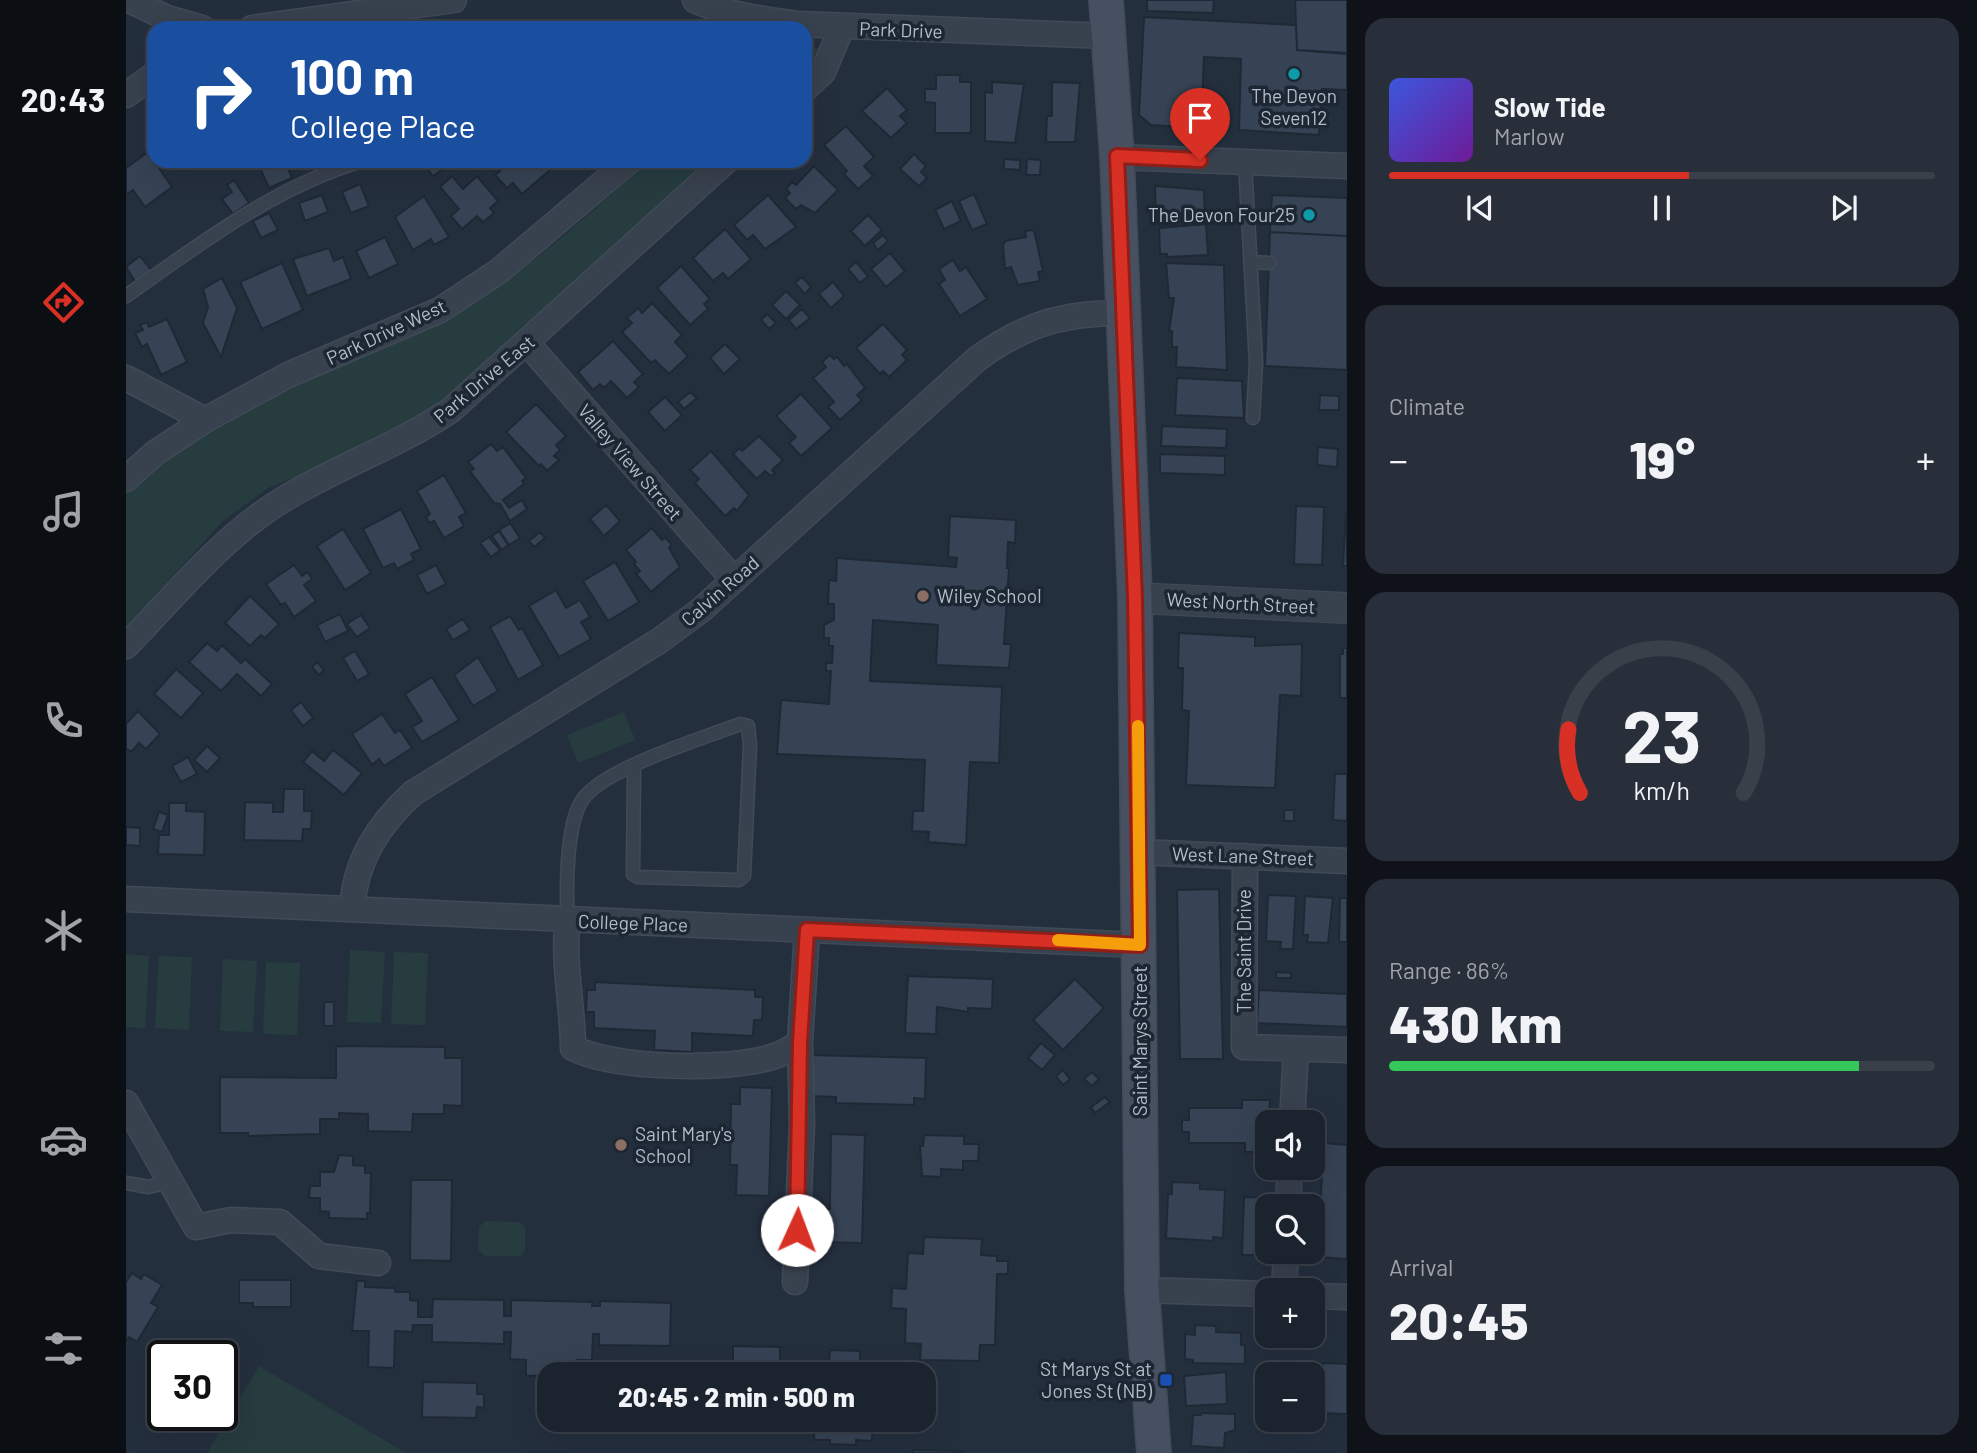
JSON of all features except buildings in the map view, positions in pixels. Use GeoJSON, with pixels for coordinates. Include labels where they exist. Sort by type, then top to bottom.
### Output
{"type":"FeatureCollection","features":[{"type":"Feature","properties":{"kind":"main road","name":"Saint Marys Street"},"geometry":{"type":"LineString","coordinates":[[1106,0],[1117,156],[1135,598],[1142,1290],[1154,1453]]}},
{"type":"Feature","properties":{"kind":"street"},"geometry":{"type":"LineString","coordinates":[[129,0],[178,21]]}},
{"type":"Feature","properties":{"kind":"street"},"geometry":{"type":"LineString","coordinates":[[302,21],[454,0]]}},
{"type":"Feature","properties":{"kind":"street","name":"Park Drive"},"geometry":{"type":"LineString","coordinates":[[703,9],[785,21]]}},
{"type":"Feature","properties":{"kind":"street","name":"Park Drive"},"geometry":{"type":"LineString","coordinates":[[812,24],[1109,36]]}},
{"type":"Feature","properties":{"kind":"street"},"geometry":{"type":"LineString","coordinates":[[812,82],[823,72],[842,27]]}},
{"type":"Feature","properties":{"kind":"street"},"geometry":{"type":"LineString","coordinates":[[126,95],[147,80]]}},
{"type":"Feature","properties":{"kind":"street"},"geometry":{"type":"LineString","coordinates":[[1117,156],[1347,166]]}},
{"type":"Feature","properties":{"kind":"street","name":"Park Drive West"},"geometry":{"type":"LineString","coordinates":[[126,479],[155,453],[205,420],[288,375],[440,310],[499,271],[621,168]]}},
{"type":"Feature","properties":{"kind":"street","name":"Park Drive East"},"geometry":{"type":"LineString","coordinates":[[126,646],[241,530],[306,486],[429,425],[451,410],[718,168]]}},
{"type":"Feature","properties":{"kind":"street","name":"Calvin Road"},"geometry":{"type":"LineString","coordinates":[[352,909],[360,864],[368,848],[390,815],[413,793],[659,641],[701,610],[976,359],[996,345],[1035,324],[1056,319],[1123,313]]}},
{"type":"Feature","properties":{"kind":"street","name":"Valley View Street"},"geometry":{"type":"LineString","coordinates":[[527,343],[734,580]]}},
{"type":"Feature","properties":{"kind":"street"},"geometry":{"type":"LineString","coordinates":[[126,378],[205,420]]}},
{"type":"Feature","properties":{"kind":"street","name":"West North Street"},"geometry":{"type":"LineString","coordinates":[[1135,598],[1347,608]]}},
{"type":"Feature","properties":{"kind":"street","name":"West Lane Street"},"geometry":{"type":"LineString","coordinates":[[1139,852],[1347,861]]}},
{"type":"Feature","properties":{"kind":"street","name":"The Saint Drive"},"geometry":{"type":"LineString","coordinates":[[1245,856],[1244,1046],[1296,1049]]}},
{"type":"Feature","properties":{"kind":"street","name":"College Place"},"geometry":{"type":"LineString","coordinates":[[126,899],[1140,945]]}},
{"type":"Feature","properties":{"kind":"street"},"geometry":{"type":"LineString","coordinates":[[568,920],[566,958],[573,1003],[573,1048],[589,1056],[699,1066],[771,1058],[800,1042]]}},
{"type":"Feature","properties":{"kind":"street"},"geometry":{"type":"LineString","coordinates":[[795,1282],[802,1124],[800,1042],[807,930]]}},
{"type":"Feature","properties":{"kind":"street"},"geometry":{"type":"LineString","coordinates":[[1293,1110],[1296,1049],[1347,1050]]}},
{"type":"Feature","properties":{"kind":"street"},"geometry":{"type":"LineString","coordinates":[[126,1103],[196,1227],[231,1220],[281,1222],[318,1256],[378,1263]]}},
{"type":"Feature","properties":{"kind":"street"},"geometry":{"type":"LineString","coordinates":[[1142,1290],[1255,1294]]}},
{"type":"Feature","properties":{"kind":"street"},"geometry":{"type":"LineString","coordinates":[[1325,1296],[1347,1297]]}},
{"type":"Feature","properties":{"kind":"lane"},"geometry":{"type":"LineString","coordinates":[[1245,162],[1256,363],[1253,418]]}},
{"type":"Feature","properties":{"kind":"lane"},"geometry":{"type":"LineString","coordinates":[[126,296],[262,204],[340,168]]}},
{"type":"Feature","properties":{"kind":"lane"},"geometry":{"type":"LineString","coordinates":[[1251,262],[1269,263]]}},
{"type":"Feature","properties":{"kind":"lane"},"geometry":{"type":"LineString","coordinates":[[568,920],[572,832],[581,801],[614,774],[634,766],[740,724],[748,726],[750,745],[744,876],[739,880],[638,877],[633,874],[634,766]]}},
{"type":"Feature","properties":{"kind":"lane"},"geometry":{"type":"LineString","coordinates":[[126,1183],[148,1187],[170,1182]]}},
{"type":"Feature","properties":{"kind":"green space"},"geometry":{"type":"Polygon","coordinates":[[[812,47],[823,49],[812,72],[812,47]]]}},
{"type":"Feature","properties":{"kind":"green space"},"geometry":{"type":"Polygon","coordinates":[[[639,168],[712,168],[431,412],[354,454],[268,488],[223,521],[126,627],[126,487],[183,445],[245,408],[403,339],[452,314],[512,276],[594,210],[639,168]]]}},
{"type":"Feature","properties":{"kind":"green space"},"geometry":{"type":"Polygon","coordinates":[[[624,712],[635,740],[578,763],[567,735],[624,712]]]}},
{"type":"Feature","properties":{"kind":"green space"},"geometry":{"type":"Polygon","coordinates":[[[350,950],[385,952],[381,1023],[347,1022],[350,950]]]}},
{"type":"Feature","properties":{"kind":"green space"},"geometry":{"type":"Polygon","coordinates":[[[394,952],[428,953],[425,1025],[391,1024],[394,952]]]}},
{"type":"Feature","properties":{"kind":"green space"},"geometry":{"type":"Polygon","coordinates":[[[126,954],[149,956],[145,1028],[126,1027],[126,954]]]}},
{"type":"Feature","properties":{"kind":"green space"},"geometry":{"type":"Polygon","coordinates":[[[159,956],[192,957],[189,1030],[155,1028],[159,956]]]}},
{"type":"Feature","properties":{"kind":"green space"},"geometry":{"type":"Polygon","coordinates":[[[223,959],[257,961],[253,1032],[220,1031],[223,959]]]}},
{"type":"Feature","properties":{"kind":"green space"},"geometry":{"type":"Polygon","coordinates":[[[266,962],[300,963],[297,1035],[263,1034],[266,962]]]}},
{"type":"Feature","properties":{"kind":"green space"},"geometry":{"type":"Polygon","coordinates":[[[485,1221],[519,1222],[525,1226],[525,1250],[521,1256],[485,1256],[478,1250],[479,1227],[485,1221]]]}},
{"type":"Feature","properties":{"kind":"green space"},"geometry":{"type":"Polygon","coordinates":[[[259,1366],[406,1453],[207,1453],[220,1431],[238,1431],[238,1401],[259,1366]]]}},
{"type":"Feature","properties":{"kind":"slow traffic"},"geometry":{"type":"LineString","coordinates":[[1058,940],[1140,945],[1138,726]]}},
{"type":"Feature","properties":{"kind":"place","name":"The Devon Seven12"},"geometry":{"type":"Point","coordinates":[1294,74]}},
{"type":"Feature","properties":{"kind":"place","name":"The Devon Four25"},"geometry":{"type":"Point","coordinates":[1309,215]}},
{"type":"Feature","properties":{"kind":"place","name":"Wiley School"},"geometry":{"type":"Point","coordinates":[923,596]}},
{"type":"Feature","properties":{"kind":"place","name":"Saint Mary's School"},"geometry":{"type":"Point","coordinates":[621,1145]}},
{"type":"Feature","properties":{"kind":"place","name":"St Marys St at Jones St (NB)"},"geometry":{"type":"Point","coordinates":[1166,1380]}},
{"type":"Feature","properties":{"kind":"route"},"geometry":{"type":"LineString","coordinates":[[797,1230],[802,1124],[800,1042],[807,930],[972,935],[1140,945],[1135,598],[1117,156],[1200,160]]}}]}
